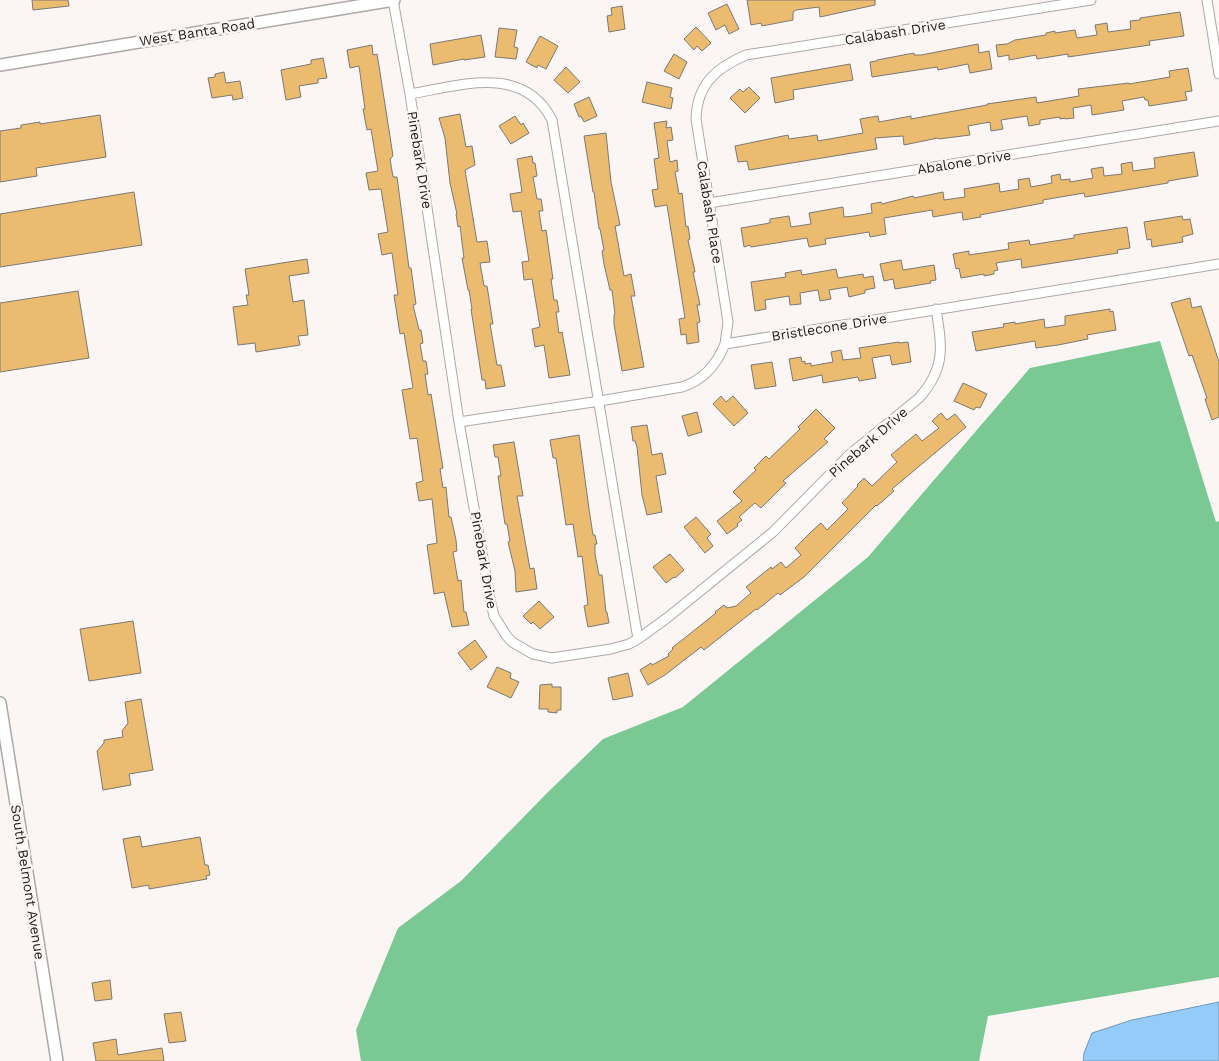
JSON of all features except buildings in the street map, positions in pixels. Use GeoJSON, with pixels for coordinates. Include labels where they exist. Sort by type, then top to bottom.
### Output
{"type":"FeatureCollection","features":[{"type":"Feature","properties":{"kind":"street","name":"West Banta Road"},"geometry":{"type":"LineString","coordinates":[[0,65],[394,0]]}},
{"type":"Feature","properties":{"kind":"street","name":"Pinebark Drive"},"geometry":{"type":"LineString","coordinates":[[394,0],[410,94],[459,422],[490,599],[494,616],[506,635],[512,642],[533,654],[552,658],[611,649],[638,639],[773,532],[850,454],[919,398],[926,390],[936,374],[942,351],[936,309]]}},
{"type":"Feature","properties":{"kind":"street","name":"Calabash Drive"},"geometry":{"type":"LineString","coordinates":[[708,82],[722,67],[746,55],[1091,0]]}},
{"type":"Feature","properties":{"kind":"street"},"geometry":{"type":"LineString","coordinates":[[1207,0],[1219,74]]}},
{"type":"Feature","properties":{"kind":"street"},"geometry":{"type":"LineString","coordinates":[[410,94],[480,82],[502,83],[524,89],[545,107],[552,120],[638,639]]}},
{"type":"Feature","properties":{"kind":"street","name":"Calabash Place"},"geometry":{"type":"LineString","coordinates":[[708,82],[699,100],[696,119],[728,322],[725,344]]}},
{"type":"Feature","properties":{"kind":"street","name":"Abalone Drive"},"geometry":{"type":"LineString","coordinates":[[709,203],[1219,121]]}},
{"type":"Feature","properties":{"kind":"street","name":"Bristlecone Drive"},"geometry":{"type":"LineString","coordinates":[[725,344],[1219,264]]}},
{"type":"Feature","properties":{"kind":"street"},"geometry":{"type":"LineString","coordinates":[[459,422],[671,390],[692,384],[707,373],[717,362],[725,344]]}},
{"type":"Feature","properties":{"kind":"street","name":"South Belmont Avenue"},"geometry":{"type":"LineString","coordinates":[[0,703],[57,1061]]}},
{"type":"Feature","properties":{"kind":"green space"},"geometry":{"type":"Polygon","coordinates":[[[1160,341],[1216,522],[1219,521],[1219,977],[988,1016],[979,1061],[361,1061],[356,1030],[398,928],[461,881],[603,739],[683,707],[868,557],[1030,368],[1160,341]]]}},
{"type":"Feature","properties":{"kind":"water"},"geometry":{"type":"Polygon","coordinates":[[[1219,1002],[1219,1061],[1083,1061],[1092,1033],[1132,1020],[1219,1002]]]}}]}
